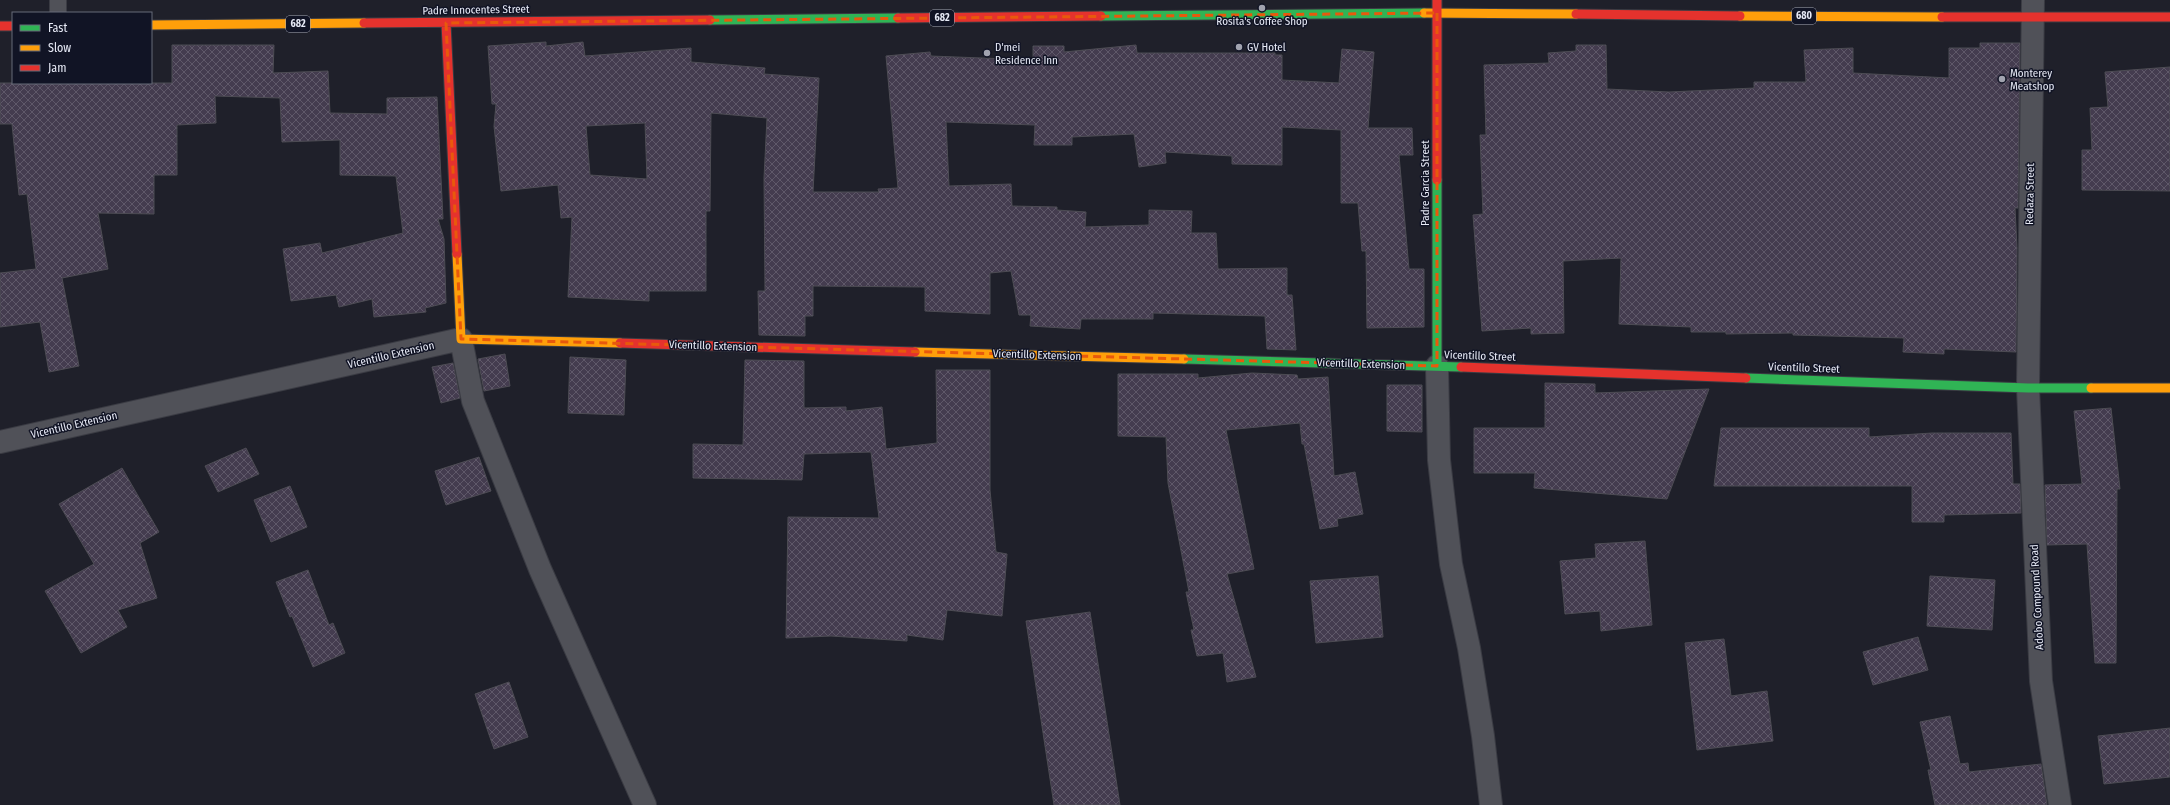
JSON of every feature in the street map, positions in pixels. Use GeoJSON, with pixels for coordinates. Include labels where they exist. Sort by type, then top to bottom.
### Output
{"type":"FeatureCollection","features":[{"type":"Feature","properties":{"kind":"main road","name":"Padre Garcia Street"},"geometry":{"type":"LineString","coordinates":[[1437,0],[1437,366]]}},
{"type":"Feature","properties":{"kind":"main road","name":"Padre Innocentes Street"},"geometry":{"type":"LineString","coordinates":[[152,25],[2033,9],[2170,17]]}},
{"type":"Feature","properties":{"kind":"main road"},"geometry":{"type":"LineString","coordinates":[[446,23],[461,339]]}},
{"type":"Feature","properties":{"kind":"main road"},"geometry":{"type":"LineString","coordinates":[[0,26],[12,26]]}},
{"type":"Feature","properties":{"kind":"main road","name":"Vicentillo Extension"},"geometry":{"type":"LineString","coordinates":[[461,339],[1437,366]]}},
{"type":"Feature","properties":{"kind":"main road","name":"Vicentillo Street"},"geometry":{"type":"LineString","coordinates":[[1437,366],[2028,388],[2170,388]]}},
{"type":"Feature","properties":{"kind":"street","name":"Redaza Street"},"geometry":{"type":"LineString","coordinates":[[2028,388],[2033,9]]}},
{"type":"Feature","properties":{"kind":"street"},"geometry":{"type":"LineString","coordinates":[[461,339],[473,401],[540,569],[645,805]]}},
{"type":"Feature","properties":{"kind":"street","name":"Vicentillo Extension"},"geometry":{"type":"LineString","coordinates":[[0,442],[461,339]]}},
{"type":"Feature","properties":{"kind":"street"},"geometry":{"type":"LineString","coordinates":[[1437,366],[1439,460],[1451,564],[1470,655],[1483,736],[1491,805]]}},
{"type":"Feature","properties":{"kind":"street","name":"Adobo Compound Road"},"geometry":{"type":"LineString","coordinates":[[2028,388],[2041,680],[2060,805]]}},
{"type":"Feature","properties":{"kind":"lane"},"geometry":{"type":"LineString","coordinates":[[58,0],[58,12]]}},
{"type":"Feature","properties":{"kind":"highlighted area"},"geometry":{"type":"Polygon","coordinates":[[[1437,13],[1437,366],[461,339],[446,23],[1437,13]]]}},
{"type":"Feature","properties":{"kind":"building"},"geometry":{"type":"Polygon","coordinates":[[[546,42],[546,46],[583,42],[585,56],[691,48],[691,62],[765,68],[764,74],[819,78],[813,192],[879,192],[878,189],[898,188],[886,56],[930,52],[931,56],[1033,60],[1033,46],[1064,46],[1064,52],[1136,45],[1137,53],[1275,53],[1275,55],[1282,55],[1282,80],[1339,83],[1342,49],[1374,52],[1368,128],[1412,128],[1413,155],[1399,155],[1409,269],[1424,269],[1424,327],[1367,328],[1366,251],[1362,251],[1358,203],[1341,203],[1341,130],[1282,127],[1282,165],[1232,164],[1232,156],[1165,152],[1166,163],[1139,167],[1134,134],[1072,137],[1072,145],[1034,145],[1035,125],[946,122],[949,186],[1011,184],[1012,206],[1057,207],[1057,210],[1086,212],[1085,227],[1149,225],[1149,210],[1192,211],[1191,233],[1216,233],[1218,269],[1287,268],[1287,295],[1292,295],[1296,350],[1267,349],[1265,316],[1153,313],[1153,319],[1081,319],[1080,329],[1030,326],[1031,315],[1019,315],[1011,271],[990,273],[990,314],[925,311],[925,287],[813,286],[813,316],[805,316],[805,336],[759,335],[758,291],[765,291],[764,178],[767,118],[711,113],[710,211],[706,211],[706,291],[649,291],[649,301],[568,297],[572,217],[561,218],[558,185],[501,191],[494,126],[496,104],[492,104],[488,46],[546,42]],[[645,123],[586,126],[590,175],[647,179],[645,123]]]}},
{"type":"Feature","properties":{"kind":"building"},"geometry":{"type":"Polygon","coordinates":[[[1980,43],[2020,43],[2018,208],[2015,208],[2017,248],[2016,352],[1944,349],[1944,354],[1903,352],[1904,338],[1793,335],[1793,333],[1726,334],[1726,332],[1691,332],[1691,327],[1619,324],[1621,258],[1563,261],[1564,333],[1531,334],[1531,328],[1482,331],[1473,215],[1483,214],[1480,135],[1486,135],[1484,65],[1549,63],[1548,53],[1576,51],[1576,45],[1606,45],[1607,89],[1669,92],[1754,88],[1754,82],[1806,82],[1804,50],[1853,48],[1853,73],[1949,78],[1949,48],[1980,48],[1980,43]]]}},
{"type":"Feature","properties":{"kind":"building"},"geometry":{"type":"Polygon","coordinates":[[[172,45],[274,45],[273,73],[328,71],[330,113],[387,114],[387,98],[437,97],[443,219],[438,219],[444,239],[446,303],[425,308],[426,312],[374,317],[372,299],[339,307],[336,295],[291,301],[283,249],[320,243],[322,253],[403,233],[396,176],[340,175],[340,140],[282,142],[280,98],[215,96],[216,123],[177,125],[177,175],[154,175],[154,214],[98,213],[108,269],[62,278],[79,366],[49,372],[40,322],[0,327],[0,273],[36,269],[27,194],[19,195],[12,124],[0,124],[0,83],[172,83],[172,45]]]}},
{"type":"Feature","properties":{"kind":"building"},"geometry":{"type":"Polygon","coordinates":[[[2170,67],[2170,191],[2082,190],[2082,150],[2092,150],[2090,108],[2108,107],[2105,72],[2170,67]]]}},
{"type":"Feature","properties":{"kind":"building"},"geometry":{"type":"Polygon","coordinates":[[[505,354],[510,386],[484,391],[478,359],[505,354]]]}},
{"type":"Feature","properties":{"kind":"building"},"geometry":{"type":"Polygon","coordinates":[[[570,357],[626,360],[624,415],[568,413],[570,357]]]}},
{"type":"Feature","properties":{"kind":"building"},"geometry":{"type":"Polygon","coordinates":[[[745,360],[804,361],[804,408],[846,407],[846,411],[882,407],[886,449],[937,443],[936,370],[990,370],[990,490],[996,552],[1007,554],[1002,616],[947,610],[943,640],[907,635],[907,641],[831,636],[786,638],[788,517],[879,518],[871,452],[804,454],[802,480],[693,478],[693,444],[743,445],[745,360]]]}},
{"type":"Feature","properties":{"kind":"building"},"geometry":{"type":"Polygon","coordinates":[[[453,363],[460,398],[441,403],[432,367],[453,363]]]}},
{"type":"Feature","properties":{"kind":"building"},"geometry":{"type":"Polygon","coordinates":[[[1252,373],[1297,375],[1298,379],[1328,377],[1334,476],[1355,472],[1363,514],[1337,519],[1338,526],[1320,529],[1304,444],[1302,444],[1300,423],[1226,430],[1254,569],[1227,574],[1256,677],[1227,682],[1223,653],[1197,656],[1191,630],[1194,630],[1186,592],[1189,592],[1168,483],[1166,437],[1118,436],[1118,374],[1198,374],[1198,378],[1252,373]]]}},
{"type":"Feature","properties":{"kind":"building"},"geometry":{"type":"Polygon","coordinates":[[[1545,383],[1595,384],[1595,393],[1709,389],[1667,499],[1534,488],[1535,473],[1474,473],[1474,428],[1545,428],[1545,383]]]}},
{"type":"Feature","properties":{"kind":"building"},"geometry":{"type":"Polygon","coordinates":[[[1387,385],[1422,385],[1422,432],[1387,431],[1387,385]]]}},
{"type":"Feature","properties":{"kind":"building"},"geometry":{"type":"Polygon","coordinates":[[[2111,408],[2120,489],[2117,489],[2116,663],[2095,663],[2087,544],[2047,545],[2045,485],[2082,484],[2074,411],[2111,408]]]}},
{"type":"Feature","properties":{"kind":"building"},"geometry":{"type":"Polygon","coordinates":[[[1721,428],[1869,428],[1869,437],[1932,433],[2011,433],[2013,484],[2020,484],[2021,513],[1944,515],[1944,522],[1912,522],[1912,486],[1714,486],[1721,428]]]}},
{"type":"Feature","properties":{"kind":"building"},"geometry":{"type":"Polygon","coordinates":[[[246,448],[259,474],[218,492],[205,466],[246,448]]]}},
{"type":"Feature","properties":{"kind":"building"},"geometry":{"type":"Polygon","coordinates":[[[479,457],[491,491],[446,505],[435,471],[479,457]]]}},
{"type":"Feature","properties":{"kind":"building"},"geometry":{"type":"Polygon","coordinates":[[[122,468],[159,532],[140,543],[157,598],[118,610],[127,627],[81,653],[45,591],[94,564],[59,504],[122,468]]]}},
{"type":"Feature","properties":{"kind":"building"},"geometry":{"type":"Polygon","coordinates":[[[290,486],[307,527],[271,542],[254,500],[290,486]]]}},
{"type":"Feature","properties":{"kind":"building"},"geometry":{"type":"Polygon","coordinates":[[[1645,541],[1652,625],[1601,631],[1600,611],[1565,614],[1560,561],[1596,558],[1595,544],[1645,541]]]}},
{"type":"Feature","properties":{"kind":"building"},"geometry":{"type":"Polygon","coordinates":[[[308,570],[329,625],[333,623],[345,653],[313,667],[276,582],[308,570]]]}},
{"type":"Feature","properties":{"kind":"building"},"geometry":{"type":"Polygon","coordinates":[[[1378,576],[1383,637],[1316,643],[1310,581],[1378,576]]]}},
{"type":"Feature","properties":{"kind":"building"},"geometry":{"type":"Polygon","coordinates":[[[1930,576],[1995,580],[1992,630],[1927,626],[1930,576]]]}},
{"type":"Feature","properties":{"kind":"building"},"geometry":{"type":"Polygon","coordinates":[[[1090,612],[1120,805],[1054,805],[1026,621],[1090,612]]]}},
{"type":"Feature","properties":{"kind":"building"},"geometry":{"type":"Polygon","coordinates":[[[1918,637],[1928,670],[1873,685],[1863,652],[1918,637]]]}},
{"type":"Feature","properties":{"kind":"building"},"geometry":{"type":"Polygon","coordinates":[[[1724,639],[1731,696],[1767,691],[1773,741],[1697,750],[1685,643],[1724,639]]]}},
{"type":"Feature","properties":{"kind":"building"},"geometry":{"type":"Polygon","coordinates":[[[509,682],[528,737],[494,749],[475,694],[509,682]]]}},
{"type":"Feature","properties":{"kind":"building"},"geometry":{"type":"Polygon","coordinates":[[[1950,716],[1960,764],[1968,763],[1969,772],[2041,764],[2047,805],[1935,805],[1928,770],[1931,770],[1920,722],[1950,716]]]}},
{"type":"Feature","properties":{"kind":"building"},"geometry":{"type":"Polygon","coordinates":[[[2170,728],[2170,777],[2104,784],[2098,736],[2170,728]]]}},
{"type":"Feature","properties":{"kind":"traffic: fast"},"geometry":{"type":"LineString","coordinates":[[1101,16],[1424,13]]}},
{"type":"Feature","properties":{"kind":"traffic: fast"},"geometry":{"type":"LineString","coordinates":[[710,20],[898,18]]}},
{"type":"Feature","properties":{"kind":"traffic: fast"},"geometry":{"type":"LineString","coordinates":[[1437,180],[1437,366]]}},
{"type":"Feature","properties":{"kind":"traffic: fast"},"geometry":{"type":"LineString","coordinates":[[1184,359],[1461,367]]}},
{"type":"Feature","properties":{"kind":"traffic: fast"},"geometry":{"type":"LineString","coordinates":[[1746,378],[2028,388],[2091,388]]}},
{"type":"Feature","properties":{"kind":"traffic: slow"},"geometry":{"type":"LineString","coordinates":[[1424,13],[1576,14]]}},
{"type":"Feature","properties":{"kind":"traffic: slow"},"geometry":{"type":"LineString","coordinates":[[1740,16],[1942,17]]}},
{"type":"Feature","properties":{"kind":"traffic: slow"},"geometry":{"type":"LineString","coordinates":[[152,25],[364,23]]}},
{"type":"Feature","properties":{"kind":"traffic: slow"},"geometry":{"type":"LineString","coordinates":[[457,254],[461,339],[620,343]]}},
{"type":"Feature","properties":{"kind":"traffic: slow"},"geometry":{"type":"LineString","coordinates":[[915,352],[1184,359]]}},
{"type":"Feature","properties":{"kind":"traffic: slow"},"geometry":{"type":"LineString","coordinates":[[2091,388],[2170,388]]}},
{"type":"Feature","properties":{"kind":"traffic: jam"},"geometry":{"type":"LineString","coordinates":[[1437,0],[1437,180]]}},
{"type":"Feature","properties":{"kind":"traffic: jam"},"geometry":{"type":"LineString","coordinates":[[1576,14],[1740,16]]}},
{"type":"Feature","properties":{"kind":"traffic: jam"},"geometry":{"type":"LineString","coordinates":[[898,18],[1101,16]]}},
{"type":"Feature","properties":{"kind":"traffic: jam"},"geometry":{"type":"LineString","coordinates":[[1942,17],[2170,17]]}},
{"type":"Feature","properties":{"kind":"traffic: jam"},"geometry":{"type":"LineString","coordinates":[[364,23],[710,20]]}},
{"type":"Feature","properties":{"kind":"traffic: jam"},"geometry":{"type":"LineString","coordinates":[[446,23],[457,254]]}},
{"type":"Feature","properties":{"kind":"traffic: jam"},"geometry":{"type":"LineString","coordinates":[[0,26],[12,26]]}},
{"type":"Feature","properties":{"kind":"traffic: jam"},"geometry":{"type":"LineString","coordinates":[[620,343],[915,352]]}},
{"type":"Feature","properties":{"kind":"traffic: jam"},"geometry":{"type":"LineString","coordinates":[[1461,367],[1746,378]]}},
{"type":"Feature","properties":{"kind":"place","name":"Rosita's Coffee Shop"},"geometry":{"type":"Point","coordinates":[1262,8]}},
{"type":"Feature","properties":{"kind":"place","name":"GV Hotel"},"geometry":{"type":"Point","coordinates":[1239,47]}},
{"type":"Feature","properties":{"kind":"place","name":"D'mei Residence Inn"},"geometry":{"type":"Point","coordinates":[987,53]}},
{"type":"Feature","properties":{"kind":"place","name":"Monterey Meatshop"},"geometry":{"type":"Point","coordinates":[2002,79]}}]}
